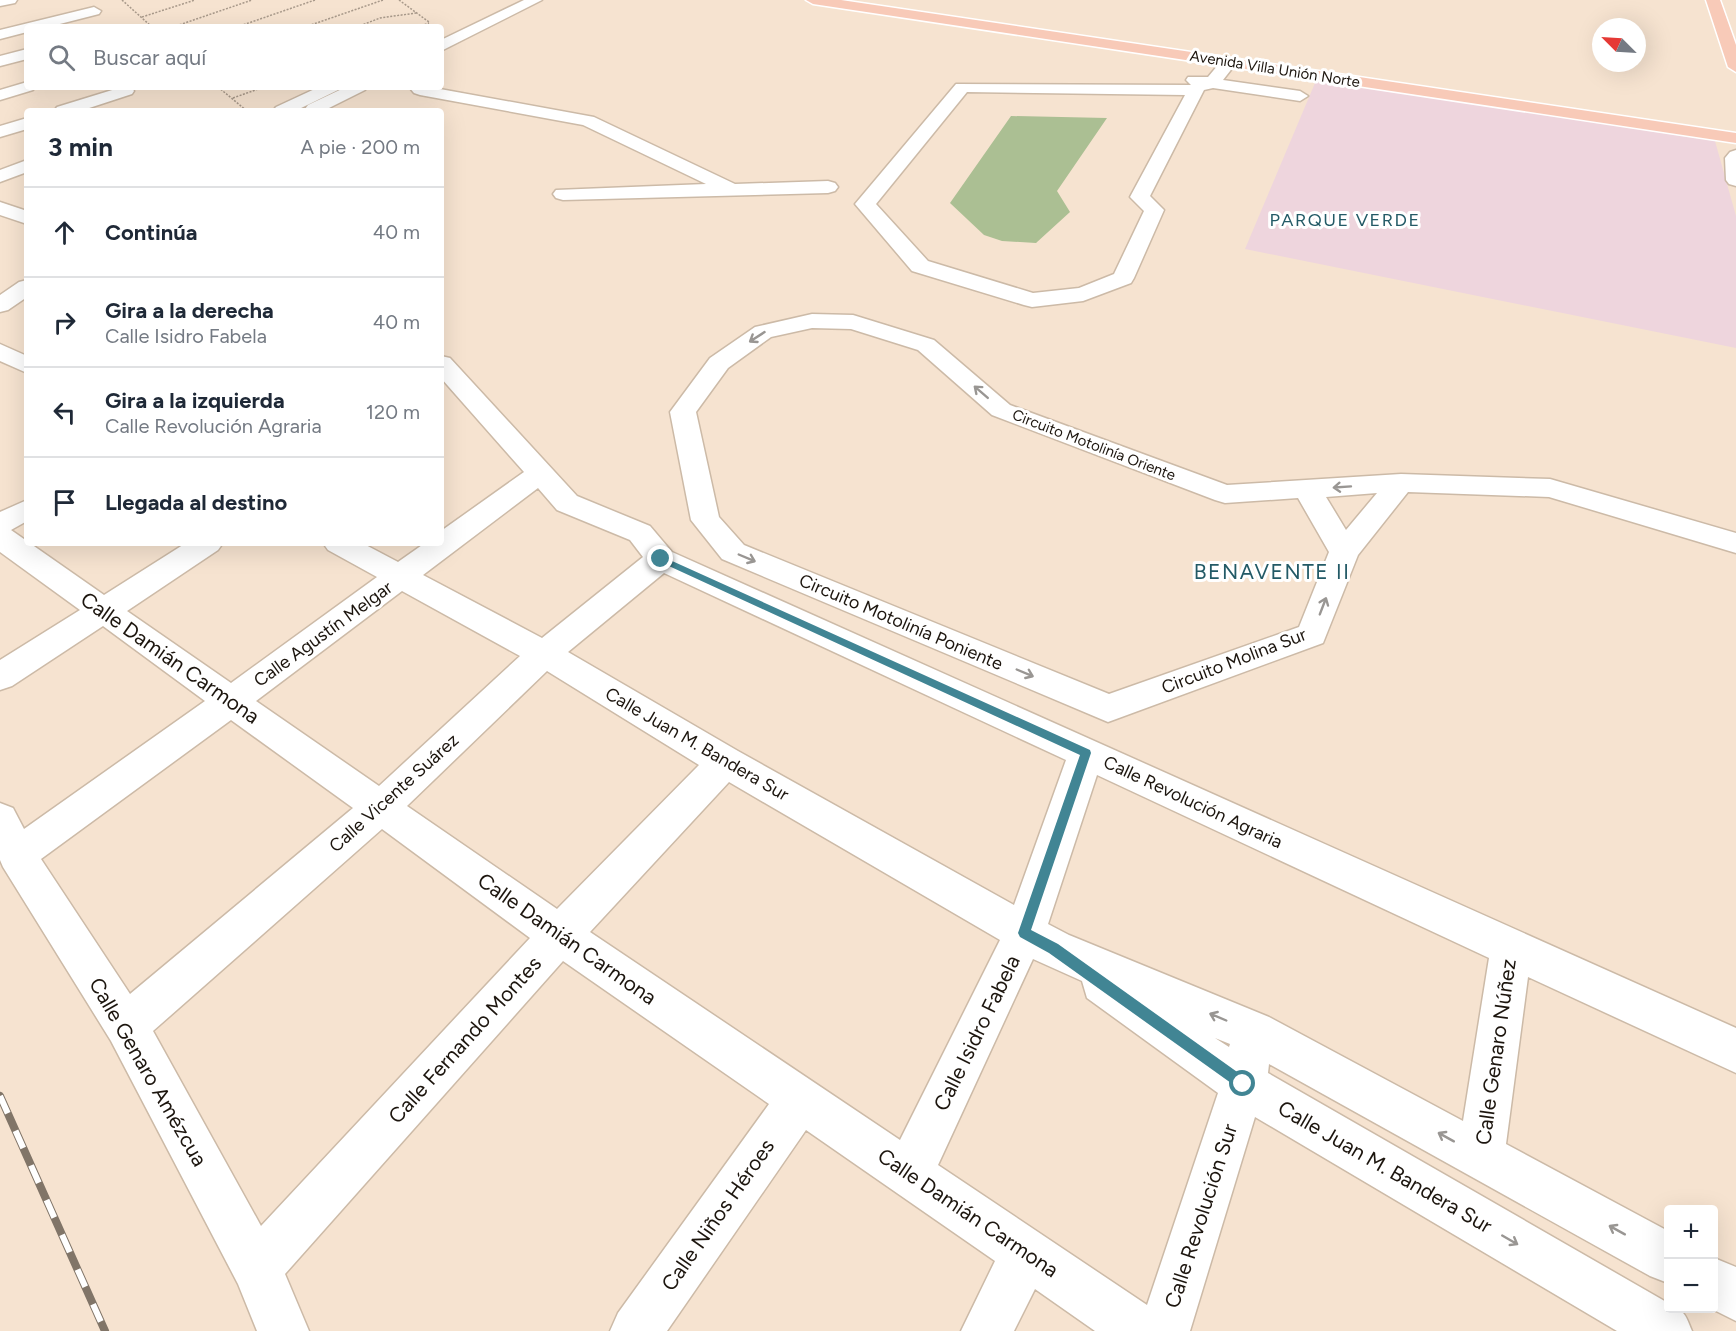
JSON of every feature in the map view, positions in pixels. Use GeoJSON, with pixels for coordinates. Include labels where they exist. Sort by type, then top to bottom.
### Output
{"type":"FeatureCollection","features":[{"type":"Feature","properties":{"kind":"main road","name":"Avenida Villa Unión Norte"},"geometry":{"type":"LineString","coordinates":[[813,0],[1736,138]]}},
{"type":"Feature","properties":{"kind":"main road"},"geometry":{"type":"LineString","coordinates":[[1713,0],[1736,67]]}},
{"type":"Feature","properties":{"kind":"street"},"geometry":{"type":"LineString","coordinates":[[0,2],[10,0]]}},
{"type":"Feature","properties":{"kind":"street"},"geometry":{"type":"LineString","coordinates":[[444,41],[510,5],[536,0]]}},
{"type":"Feature","properties":{"kind":"street"},"geometry":{"type":"LineString","coordinates":[[37,24],[90,5],[103,24]]}},
{"type":"Feature","properties":{"kind":"street"},"geometry":{"type":"LineString","coordinates":[[0,35],[24,28]]}},
{"type":"Feature","properties":{"kind":"street"},"geometry":{"type":"LineString","coordinates":[[0,61],[24,55]]}},
{"type":"Feature","properties":{"kind":"street"},"geometry":{"type":"LineString","coordinates":[[1202,58],[1197,89],[1140,197],[1154,210],[1124,278],[1083,294],[1032,300],[920,266],[865,204],[962,87],[1132,91],[1197,89],[1300,96]]}},
{"type":"Feature","properties":{"kind":"street"},"geometry":{"type":"LineString","coordinates":[[1197,89],[1229,62]]}},
{"type":"Feature","properties":{"kind":"street"},"geometry":{"type":"LineString","coordinates":[[0,95],[24,88]]}},
{"type":"Feature","properties":{"kind":"street"},"geometry":{"type":"LineString","coordinates":[[71,108],[122,90]]}},
{"type":"Feature","properties":{"kind":"street"},"geometry":{"type":"LineString","coordinates":[[125,90],[130,108]]}},
{"type":"Feature","properties":{"kind":"street"},"geometry":{"type":"LineString","coordinates":[[288,108],[326,90]]}},
{"type":"Feature","properties":{"kind":"street"},"geometry":{"type":"LineString","coordinates":[[316,108],[353,90]]}},
{"type":"Feature","properties":{"kind":"street"},"geometry":{"type":"LineString","coordinates":[[435,90],[588,121],[731,189]]}},
{"type":"Feature","properties":{"kind":"street"},"geometry":{"type":"LineString","coordinates":[[0,132],[24,124]]}},
{"type":"Feature","properties":{"kind":"street"},"geometry":{"type":"LineString","coordinates":[[1736,156],[1734,158],[1736,180]]}},
{"type":"Feature","properties":{"kind":"street"},"geometry":{"type":"LineString","coordinates":[[0,176],[24,167]]}},
{"type":"Feature","properties":{"kind":"street"},"geometry":{"type":"LineString","coordinates":[[563,194],[828,187]]}},
{"type":"Feature","properties":{"kind":"street"},"geometry":{"type":"LineString","coordinates":[[0,208],[24,217]]}},
{"type":"Feature","properties":{"kind":"street"},"geometry":{"type":"LineString","coordinates":[[0,305],[24,289]]}},
{"type":"Feature","properties":{"kind":"street","name":"Circuito Motolinía Oriente"},"geometry":{"type":"LineString","coordinates":[[705,520],[682,412],[719,363],[763,332],[812,321],[853,322],[926,345],[1001,410],[1225,494],[1401,483],[1550,488],[1736,543]]}},
{"type":"Feature","properties":{"kind":"street"},"geometry":{"type":"LineString","coordinates":[[0,351],[24,364]]}},
{"type":"Feature","properties":{"kind":"street","name":"Calle Revolución Agraria"},"geometry":{"type":"LineString","coordinates":[[447,380],[567,503],[640,533],[661,559],[1736,1051]]}},
{"type":"Feature","properties":{"kind":"street","name":"Calle Agustín Melgar"},"geometry":{"type":"LineString","coordinates":[[444,545],[539,474]]}},
{"type":"Feature","properties":{"kind":"street","name":"Circuito Molina Sur"},"geometry":{"type":"LineString","coordinates":[[1108,708],[1312,635],[1344,552],[1401,483]]}},
{"type":"Feature","properties":{"kind":"street"},"geometry":{"type":"LineString","coordinates":[[1307,489],[1344,552]]}},
{"type":"Feature","properties":{"kind":"street"},"geometry":{"type":"LineString","coordinates":[[0,524],[24,511]]}},
{"type":"Feature","properties":{"kind":"street","name":"Circuito Motolinía Poniente"},"geometry":{"type":"LineString","coordinates":[[705,520],[733,552],[1108,708]]}},
{"type":"Feature","properties":{"kind":"street","name":"Calle Damián Carmona"},"geometry":{"type":"LineString","coordinates":[[0,537],[560,936],[1140,1331]]}},
{"type":"Feature","properties":{"kind":"street"},"geometry":{"type":"LineString","coordinates":[[0,676],[203,546]]}},
{"type":"Feature","properties":{"kind":"street","name":"Calle Juan M. Bandera Sur"},"geometry":{"type":"LineString","coordinates":[[343,546],[544,654],[724,762],[1039,941],[1243,1084],[1666,1331]]}},
{"type":"Feature","properties":{"kind":"street","name":"Calle Agustín Melgar"},"geometry":{"type":"LineString","coordinates":[[8,837],[231,701],[442,546]]}},
{"type":"Feature","properties":{"kind":"street","name":"Calle Vicente Suárez"},"geometry":{"type":"LineString","coordinates":[[126,1026],[380,808],[544,654],[661,559]]}},
{"type":"Feature","properties":{"kind":"street","name":"Calle Isidro Fabela"},"geometry":{"type":"LineString","coordinates":[[909,1173],[1039,941],[1086,753]]}},
{"type":"Feature","properties":{"kind":"street","name":"Calle Fernando Montes"},"geometry":{"type":"LineString","coordinates":[[258,1268],[560,936],[724,762]]}},
{"type":"Feature","properties":{"kind":"street","name":"Calle Genaro Amézcua"},"geometry":{"type":"LineString","coordinates":[[8,837],[126,1026],[258,1268],[283,1331]]}},
{"type":"Feature","properties":{"kind":"street","name":"Calle Juan M. Bandera Sur"},"geometry":{"type":"LineString","coordinates":[[1039,941],[1254,1032],[1664,1256]]}},
{"type":"Feature","properties":{"kind":"street","name":"Calle Genaro Núñez"},"geometry":{"type":"LineString","coordinates":[[1481,1156],[1511,948]]}},
{"type":"Feature","properties":{"kind":"street","name":"Calle Revolución Sur"},"geometry":{"type":"LineString","coordinates":[[1164,1331],[1243,1084],[1254,1032]]}},
{"type":"Feature","properties":{"kind":"street","name":"Calle Niños Héroes"},"geometry":{"type":"LineString","coordinates":[[636,1331],[800,1099]]}},
{"type":"Feature","properties":{"kind":"street"},"geometry":{"type":"LineString","coordinates":[[987,1331],[1026,1253]]}},
{"type":"Feature","properties":{"kind":"street"},"geometry":{"type":"LineString","coordinates":[[1718,1286],[1736,1295]]}},
{"type":"Feature","properties":{"kind":"path"},"geometry":{"type":"LineString","coordinates":[[124,1],[133,0]]}},
{"type":"Feature","properties":{"kind":"path"},"geometry":{"type":"LineString","coordinates":[[142,17],[195,0]]}},
{"type":"Feature","properties":{"kind":"path"},"geometry":{"type":"LineString","coordinates":[[182,24],[252,0]]}},
{"type":"Feature","properties":{"kind":"path"},"geometry":{"type":"LineString","coordinates":[[246,24],[315,0]]}},
{"type":"Feature","properties":{"kind":"path"},"geometry":{"type":"LineString","coordinates":[[314,24],[383,0]]}},
{"type":"Feature","properties":{"kind":"path"},"geometry":{"type":"LineString","coordinates":[[399,0],[429,22],[425,24]]}},
{"type":"Feature","properties":{"kind":"path"},"geometry":{"type":"LineString","coordinates":[[124,1],[149,24]]}},
{"type":"Feature","properties":{"kind":"path"},"geometry":{"type":"LineString","coordinates":[[365,24],[380,18],[416,13]]}},
{"type":"Feature","properties":{"kind":"path"},"geometry":{"type":"LineString","coordinates":[[222,90],[244,108]]}},
{"type":"Feature","properties":{"kind":"path"},"geometry":{"type":"LineString","coordinates":[[232,98],[255,90]]}},
{"type":"Feature","properties":{"kind":"shaded area"},"geometry":{"type":"Polygon","coordinates":[[[1319,81],[1715,141],[1736,216],[1736,348],[1245,249],[1315,83],[1319,81]]]}},
{"type":"Feature","properties":{"kind":"green space"},"geometry":{"type":"Polygon","coordinates":[[[1011,116],[1107,118],[1057,191],[1070,212],[1036,243],[1002,241],[984,235],[950,203],[1011,116]]]}},
{"type":"Feature","properties":{"kind":"railway"},"geometry":{"type":"LineString","coordinates":[[0,1096],[105,1331]]}},
{"type":"Feature","properties":{"kind":"district","name":"PARQUE VERDE"},"geometry":{"type":"Point","coordinates":[1345,220]}},
{"type":"Feature","properties":{"kind":"district","name":"BENAVENTE II"},"geometry":{"type":"Point","coordinates":[1272,572]}},
{"type":"Feature","properties":{"kind":"route"},"geometry":{"type":"LineString","coordinates":[[661,559],[1086,753],[1024,933],[1054,949],[1243,1084]]}}]}
